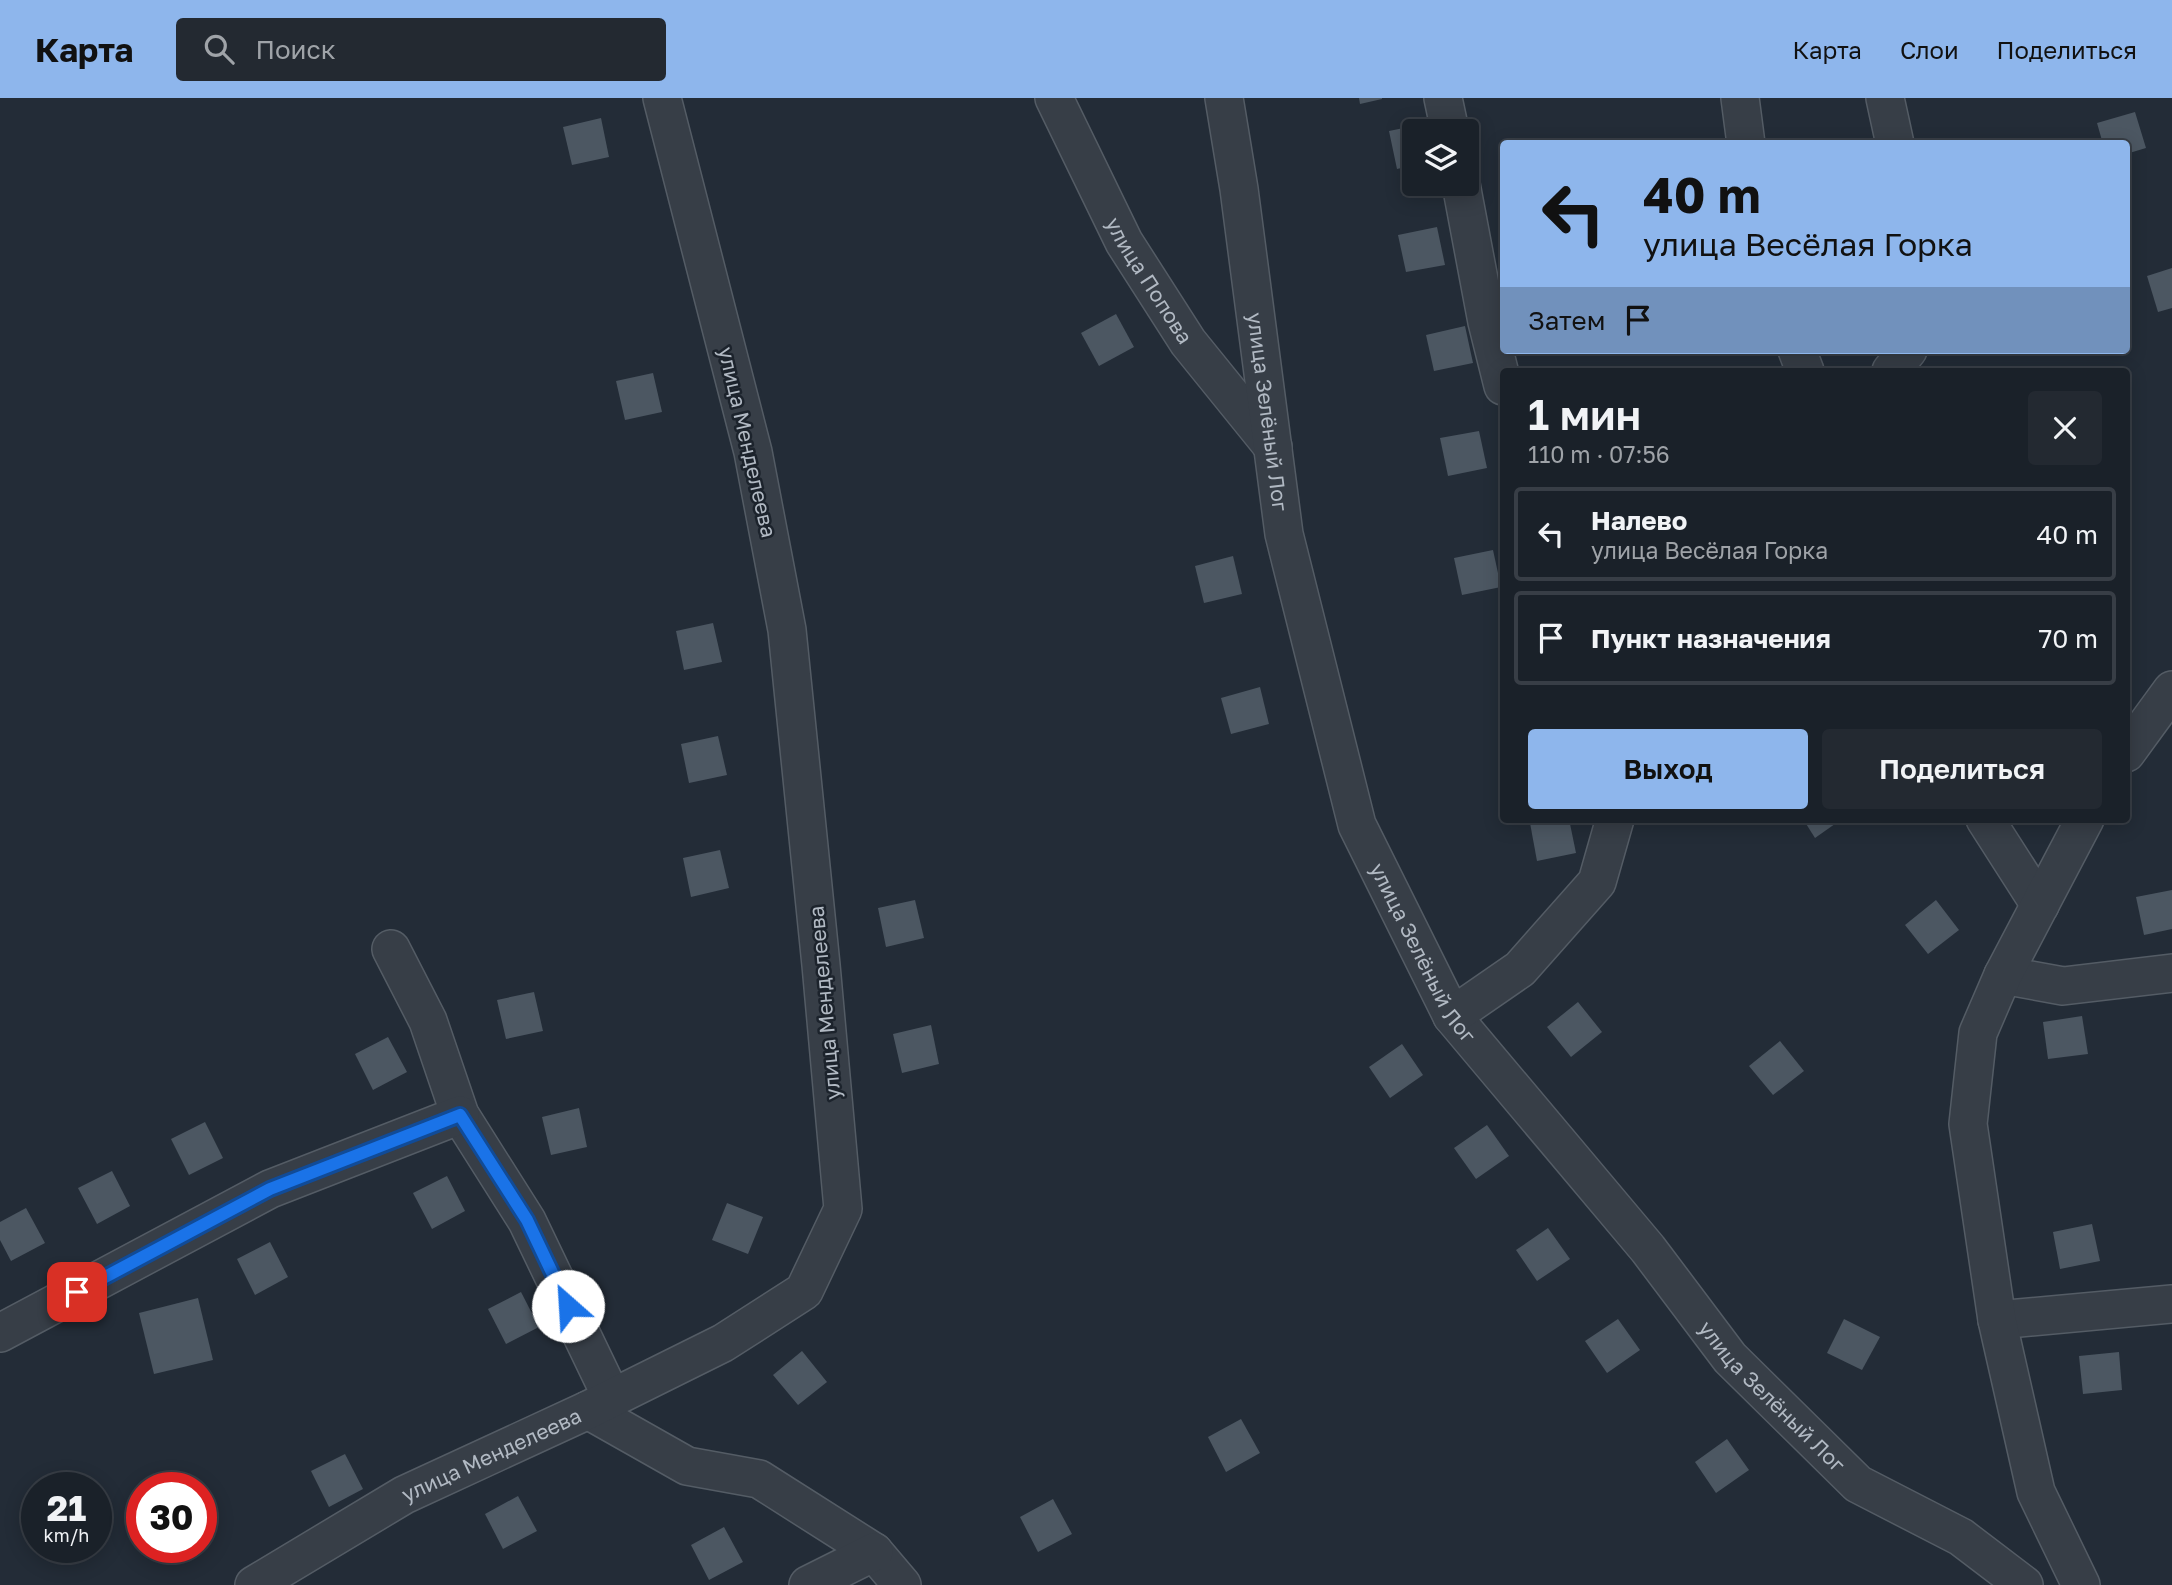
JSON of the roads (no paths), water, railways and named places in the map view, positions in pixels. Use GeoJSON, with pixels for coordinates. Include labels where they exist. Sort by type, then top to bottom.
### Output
{"type":"FeatureCollection","features":[{"type":"Feature","properties":{"kind":"street","name":"улица Менделеева"},"geometry":{"type":"LineString","coordinates":[[254,1585],[404,1495],[600,1404],[723,1343],[804,1292],[843,1209],[787,630],[753,452],[662,98]]}},
{"type":"Feature","properties":{"kind":"street","name":"улица Попова"},"geometry":{"type":"LineString","coordinates":[[1054,98],[1124,242],[1188,342],[1273,447]]}},
{"type":"Feature","properties":{"kind":"street","name":"улица Зелёный Лог"},"geometry":{"type":"LineString","coordinates":[[1224,98],[1240,189],[1284,534],[1357,825],[1452,1016],[1648,1249],[1730,1358],[1858,1484],[1961,1537],[2024,1585]]}},
{"type":"Feature","properties":{"kind":"street"},"geometry":{"type":"LineString","coordinates":[[1443,98],[1447,119]]}},
{"type":"Feature","properties":{"kind":"street"},"geometry":{"type":"LineString","coordinates":[[1740,98],[1745,140]]}},
{"type":"Feature","properties":{"kind":"street"},"geometry":{"type":"LineString","coordinates":[[1885,98],[1894,140]]}},
{"type":"Feature","properties":{"kind":"street"},"geometry":{"type":"LineString","coordinates":[[1463,196],[1487,322],[1500,374]]}},
{"type":"Feature","properties":{"kind":"street"},"geometry":{"type":"LineString","coordinates":[[1893,368],[1905,354]]}},
{"type":"Feature","properties":{"kind":"street"},"geometry":{"type":"LineString","coordinates":[[2130,748],[2172,690]]}},
{"type":"Feature","properties":{"kind":"street"},"geometry":{"type":"LineString","coordinates":[[1452,1016],[1520,969],[1597,882],[1614,823]]}},
{"type":"Feature","properties":{"kind":"street"},"geometry":{"type":"LineString","coordinates":[[1988,823],[2039,905]]}},
{"type":"Feature","properties":{"kind":"street"},"geometry":{"type":"LineString","coordinates":[[2081,1585],[2036,1492],[1997,1320],[1968,1124],[1978,1033],[2003,975],[2083,823]]}},
{"type":"Feature","properties":{"kind":"street"},"geometry":{"type":"LineString","coordinates":[[391,949],[428,1021],[460,1115],[527,1220],[600,1404],[687,1466],[760,1479],[874,1552],[902,1585]]}},
{"type":"Feature","properties":{"kind":"street"},"geometry":{"type":"LineString","coordinates":[[2003,975],[2063,986],[2172,973]]}},
{"type":"Feature","properties":{"kind":"street"},"geometry":{"type":"LineString","coordinates":[[0,1333],[270,1189],[460,1115]]}},
{"type":"Feature","properties":{"kind":"street"},"geometry":{"type":"LineString","coordinates":[[1997,1320],[2172,1304]]}},
{"type":"Feature","properties":{"kind":"street"},"geometry":{"type":"LineString","coordinates":[[807,1585],[874,1552]]}}]}
